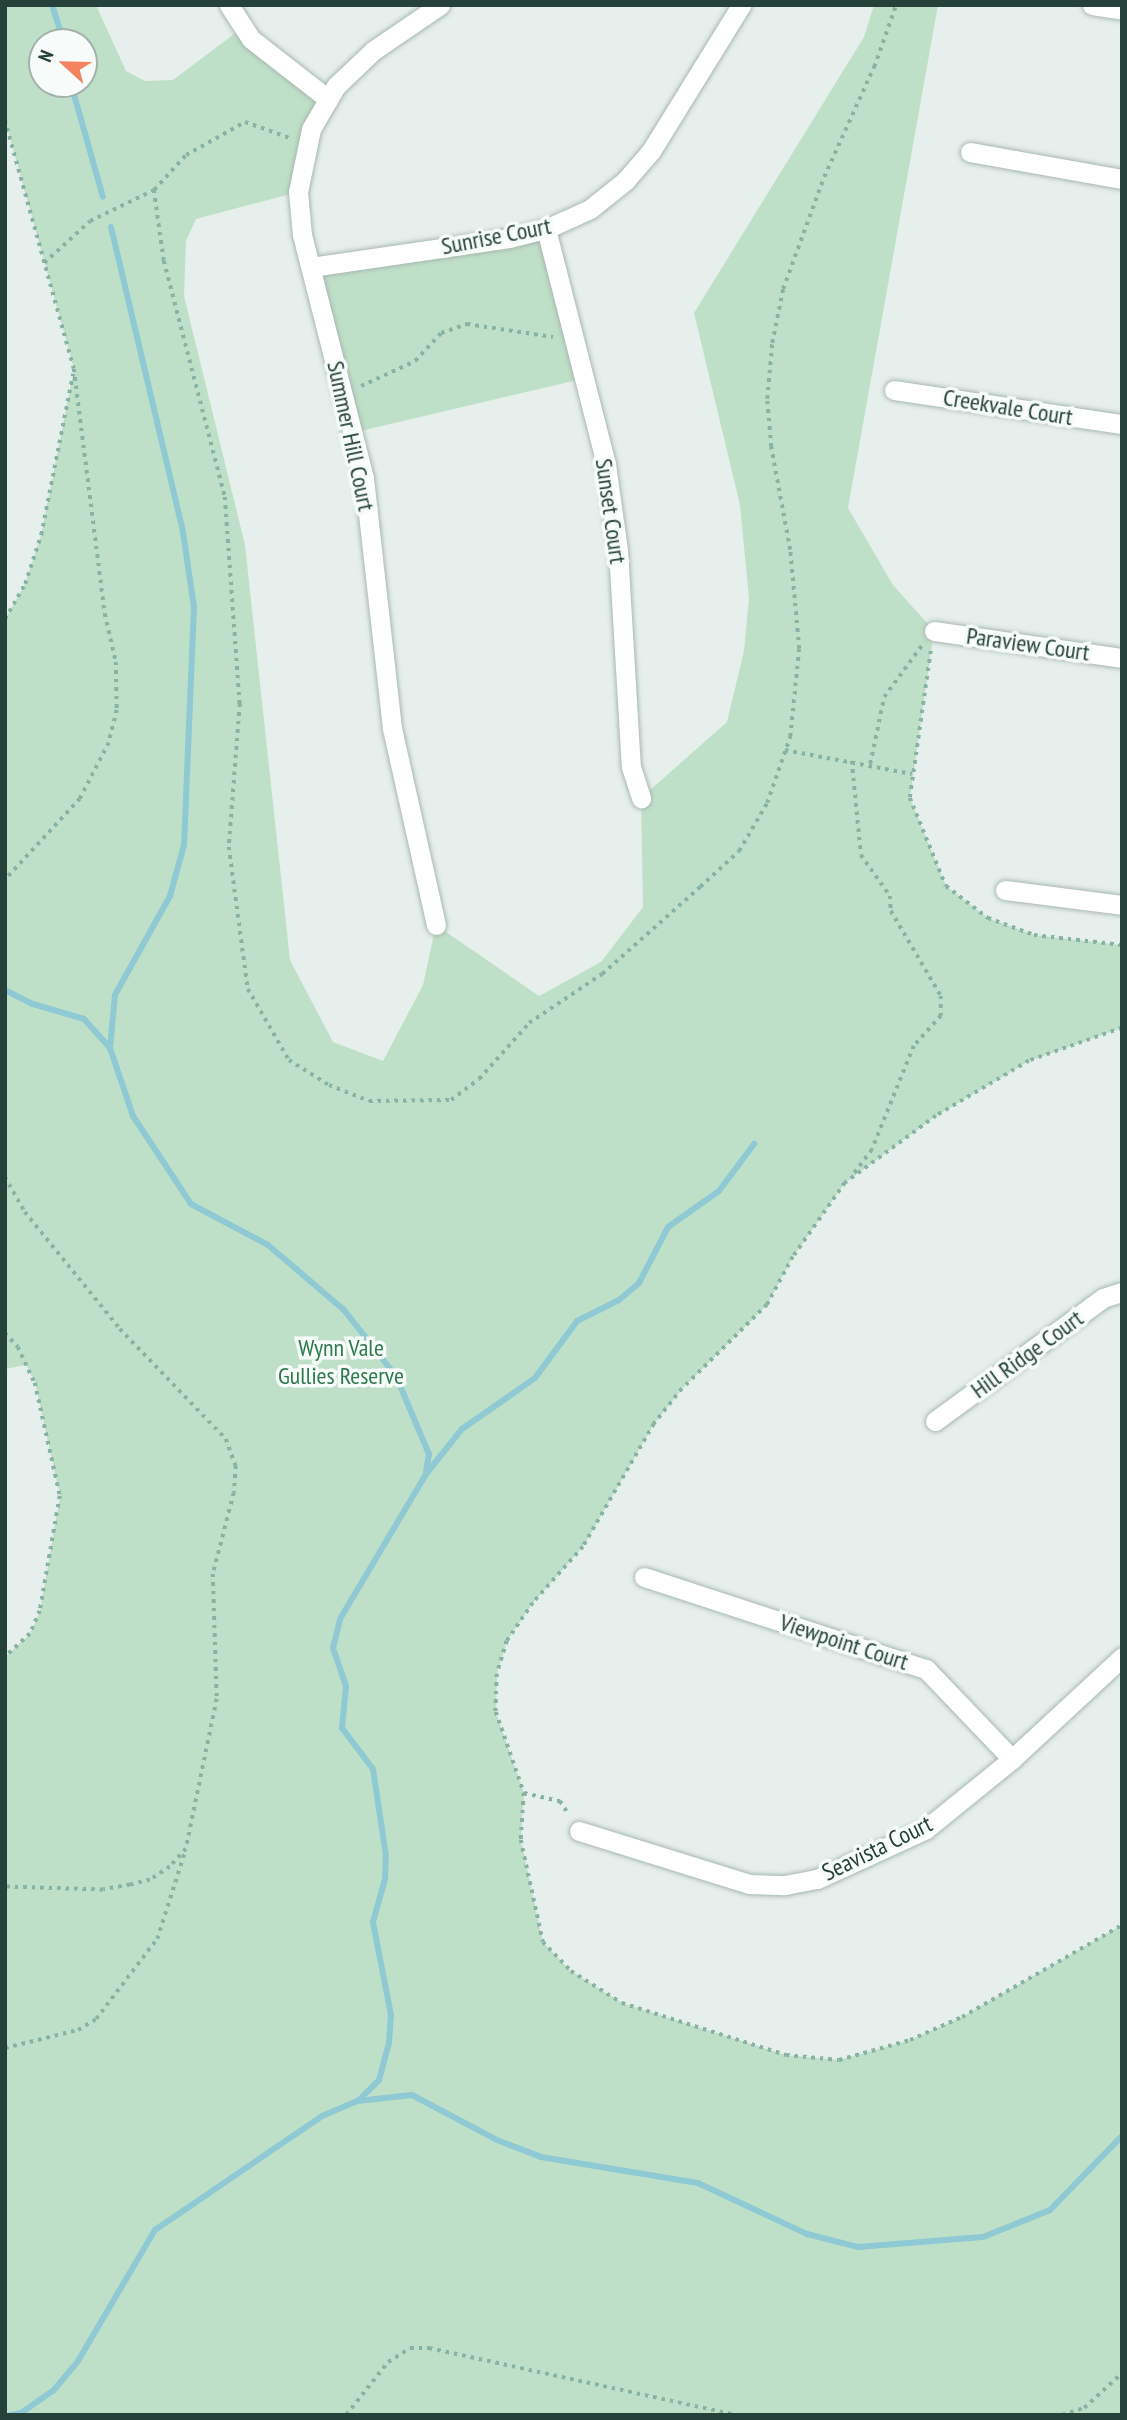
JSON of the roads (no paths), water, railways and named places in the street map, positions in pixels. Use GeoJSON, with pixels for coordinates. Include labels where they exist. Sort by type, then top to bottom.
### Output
{"type":"FeatureCollection","features":[{"type":"Feature","properties":{"kind":"street"},"geometry":{"type":"LineString","coordinates":[[229,5],[251,39],[328,99]]}},
{"type":"Feature","properties":{"kind":"street","name":"Summer Hill Court"},"geometry":{"type":"LineString","coordinates":[[436,925],[392,728],[364,478],[311,267],[299,192],[306,143],[328,99],[366,57],[440,5]]}},
{"type":"Feature","properties":{"kind":"street","name":"Sunrise Court"},"geometry":{"type":"LineString","coordinates":[[311,267],[546,229],[590,209],[625,181],[651,151],[741,5]]}},
{"type":"Feature","properties":{"kind":"street"},"geometry":{"type":"LineString","coordinates":[[1092,5],[1122,10]]}},
{"type":"Feature","properties":{"kind":"street"},"geometry":{"type":"LineString","coordinates":[[970,152],[1122,179]]}},
{"type":"Feature","properties":{"kind":"street","name":"Sunset Court"},"geometry":{"type":"LineString","coordinates":[[546,229],[577,339],[611,495],[631,767],[642,798]]}},
{"type":"Feature","properties":{"kind":"street","name":"Creekvale Court"},"geometry":{"type":"LineString","coordinates":[[894,390],[1122,424]]}},
{"type":"Feature","properties":{"kind":"street","name":"Paraview Court"},"geometry":{"type":"LineString","coordinates":[[934,631],[1122,658]]}},
{"type":"Feature","properties":{"kind":"street"},"geometry":{"type":"LineString","coordinates":[[1005,890],[1122,905]]}},
{"type":"Feature","properties":{"kind":"street","name":"Hill Ridge Court"},"geometry":{"type":"LineString","coordinates":[[935,1421],[1103,1298],[1122,1292]]}},
{"type":"Feature","properties":{"kind":"street","name":"Viewpoint Court"},"geometry":{"type":"LineString","coordinates":[[644,1577],[926,1669],[1012,1759]]}},
{"type":"Feature","properties":{"kind":"street","name":"Seavista Court"},"geometry":{"type":"LineString","coordinates":[[579,1831],[749,1884],[785,1885],[850,1867],[926,1829],[1012,1759],[1122,1657]]}},
{"type":"Feature","properties":{"kind":"waterway"},"geometry":{"type":"LineString","coordinates":[[52,5],[59,28]]}},
{"type":"Feature","properties":{"kind":"waterway"},"geometry":{"type":"LineString","coordinates":[[75,98],[103,197]]}},
{"type":"Feature","properties":{"kind":"waterway"},"geometry":{"type":"LineString","coordinates":[[111,227],[183,532],[194,607],[184,845],[170,896],[115,995],[110,1048],[133,1116],[191,1204],[268,1245],[344,1310],[396,1376],[429,1454],[426,1471]]}},
{"type":"Feature","properties":{"kind":"waterway"},"geometry":{"type":"LineString","coordinates":[[5,990],[33,1004],[84,1019],[110,1048]]}},
{"type":"Feature","properties":{"kind":"waterway"},"geometry":{"type":"LineString","coordinates":[[10,2415],[21,2413],[53,2391],[78,2361],[155,2230],[322,2116],[358,2101],[379,2080],[389,2043],[391,2015],[373,1922],[385,1879],[386,1856],[373,1769],[342,1728],[346,1686],[333,1648],[340,1619],[426,1474],[462,1429],[535,1378],[577,1321],[619,1300],[639,1283],[668,1227],[719,1191],[754,1144]]}},
{"type":"Feature","properties":{"kind":"waterway"},"geometry":{"type":"LineString","coordinates":[[358,2101],[412,2095],[497,2140],[541,2157],[698,2183],[807,2234],[858,2247],[983,2237],[1050,2210],[1122,2136]]}},
{"type":"Feature","properties":{"kind":"park label","name":"Wynn Vale Gullies Reserve"},"geometry":{"type":"Point","coordinates":[341,1362]}}]}
